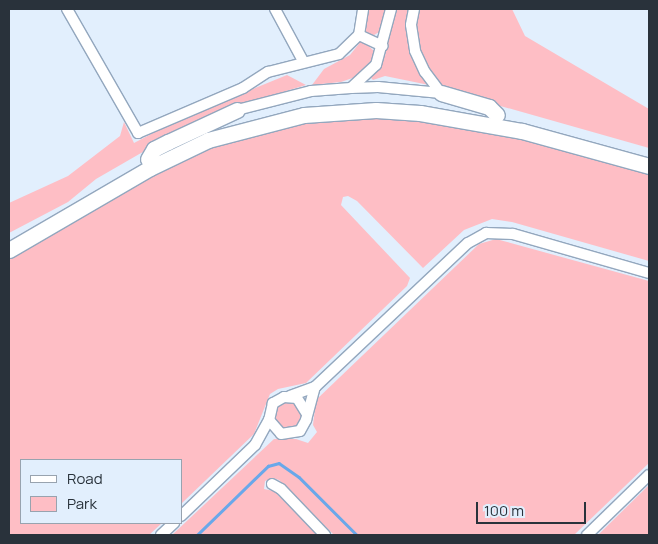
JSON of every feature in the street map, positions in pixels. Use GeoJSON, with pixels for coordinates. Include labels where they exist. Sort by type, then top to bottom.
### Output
{"type":"FeatureCollection","features":[{"type":"Feature","properties":{"kind":"highway"},"geometry":{"type":"LineString","coordinates":[[441,93],[490,107],[497,115]]}},
{"type":"Feature","properties":{"kind":"highway"},"geometry":{"type":"LineString","coordinates":[[9,239],[148,159],[205,132],[300,106],[395,101],[497,115],[649,155]]}},
{"type":"Feature","properties":{"kind":"highway"},"geometry":{"type":"LineString","coordinates":[[148,159],[154,149],[237,110]]}},
{"type":"Feature","properties":{"kind":"highway"},"geometry":{"type":"LineString","coordinates":[[9,250],[150,168],[208,140],[304,115],[368,110],[420,113],[522,131],[649,166]]}},
{"type":"Feature","properties":{"kind":"street"},"geometry":{"type":"LineString","coordinates":[[67,9],[138,134],[243,88],[268,72],[304,61],[339,54],[359,35],[363,9]]}},
{"type":"Feature","properties":{"kind":"street"},"geometry":{"type":"LineString","coordinates":[[275,9],[304,61]]}},
{"type":"Feature","properties":{"kind":"street"},"geometry":{"type":"LineString","coordinates":[[350,88],[372,70],[383,46],[391,9]]}},
{"type":"Feature","properties":{"kind":"street"},"geometry":{"type":"LineString","coordinates":[[414,9],[411,25],[414,51],[424,72],[441,93]]}},
{"type":"Feature","properties":{"kind":"street"},"geometry":{"type":"LineString","coordinates":[[359,35],[383,46]]}},
{"type":"Feature","properties":{"kind":"street"},"geometry":{"type":"LineString","coordinates":[[237,110],[311,92],[350,88],[378,86],[441,93]]}},
{"type":"Feature","properties":{"kind":"street"},"geometry":{"type":"LineString","coordinates":[[182,515],[255,445],[269,420],[273,403],[315,387],[468,243],[486,233],[513,234],[649,273]]}},
{"type":"Feature","properties":{"kind":"street"},"geometry":{"type":"LineString","coordinates":[[255,445],[282,434],[300,430],[315,387]]}},
{"type":"Feature","properties":{"kind":"street"},"geometry":{"type":"LineString","coordinates":[[290,396],[302,402],[307,414]]}},
{"type":"Feature","properties":{"kind":"street"},"geometry":{"type":"LineString","coordinates":[[269,420],[282,434]]}},
{"type":"Feature","properties":{"kind":"street"},"geometry":{"type":"LineString","coordinates":[[587,535],[649,475]]}},
{"type":"Feature","properties":{"kind":"street"},"geometry":{"type":"LineString","coordinates":[[272,484],[281,489],[325,535]]}},
{"type":"Feature","properties":{"kind":"street"},"geometry":{"type":"LineString","coordinates":[[161,535],[173,524]]}},
{"type":"Feature","properties":{"kind":"green space"},"geometry":{"type":"Polygon","coordinates":[[[368,9],[387,9],[381,31],[374,35],[367,34],[364,28],[368,9]]]}},
{"type":"Feature","properties":{"kind":"green space"},"geometry":{"type":"Polygon","coordinates":[[[394,9],[411,9],[429,85],[385,76],[373,80],[371,78],[385,56],[394,9]]]}},
{"type":"Feature","properties":{"kind":"green space"},"geometry":{"type":"Polygon","coordinates":[[[418,9],[512,9],[525,36],[649,109],[649,148],[451,92],[437,82],[419,54],[415,23],[418,9]]]}},
{"type":"Feature","properties":{"kind":"green space"},"geometry":{"type":"Polygon","coordinates":[[[362,40],[374,51],[377,58],[364,74],[341,82],[312,85],[324,69],[350,55],[362,40]]]}},
{"type":"Feature","properties":{"kind":"green space"},"geometry":{"type":"Polygon","coordinates":[[[287,75],[306,85],[237,106],[148,149],[96,179],[68,202],[9,233],[9,203],[68,176],[120,136],[124,122],[134,143],[178,120],[287,75]]]}},
{"type":"Feature","properties":{"kind":"green space"},"geometry":{"type":"Polygon","coordinates":[[[372,114],[487,126],[649,169],[649,261],[512,222],[492,219],[464,230],[423,268],[357,201],[348,196],[343,197],[341,205],[410,278],[407,286],[306,383],[278,389],[270,394],[254,434],[182,503],[182,459],[20,459],[20,524],[161,524],[149,535],[9,535],[9,255],[190,153],[266,127],[372,114]]]}},
{"type":"Feature","properties":{"kind":"green space"},"geometry":{"type":"Polygon","coordinates":[[[496,239],[649,281],[649,463],[574,535],[334,535],[279,480],[273,478],[265,481],[264,489],[274,491],[318,535],[172,535],[274,439],[296,439],[308,443],[317,432],[313,425],[316,400],[479,244],[496,239]]]}},
{"type":"Feature","properties":{"kind":"green space"},"geometry":{"type":"Polygon","coordinates":[[[288,402],[298,405],[301,415],[298,425],[288,428],[278,425],[275,415],[278,405],[288,402]]]}},
{"type":"Feature","properties":{"kind":"green space"},"geometry":{"type":"Polygon","coordinates":[[[649,485],[649,535],[598,535],[649,485]]]}},
{"type":"Feature","properties":{"kind":"waterway"},"geometry":{"type":"LineString","coordinates":[[197,535],[268,466],[279,463],[299,477],[357,535]]}}]}
